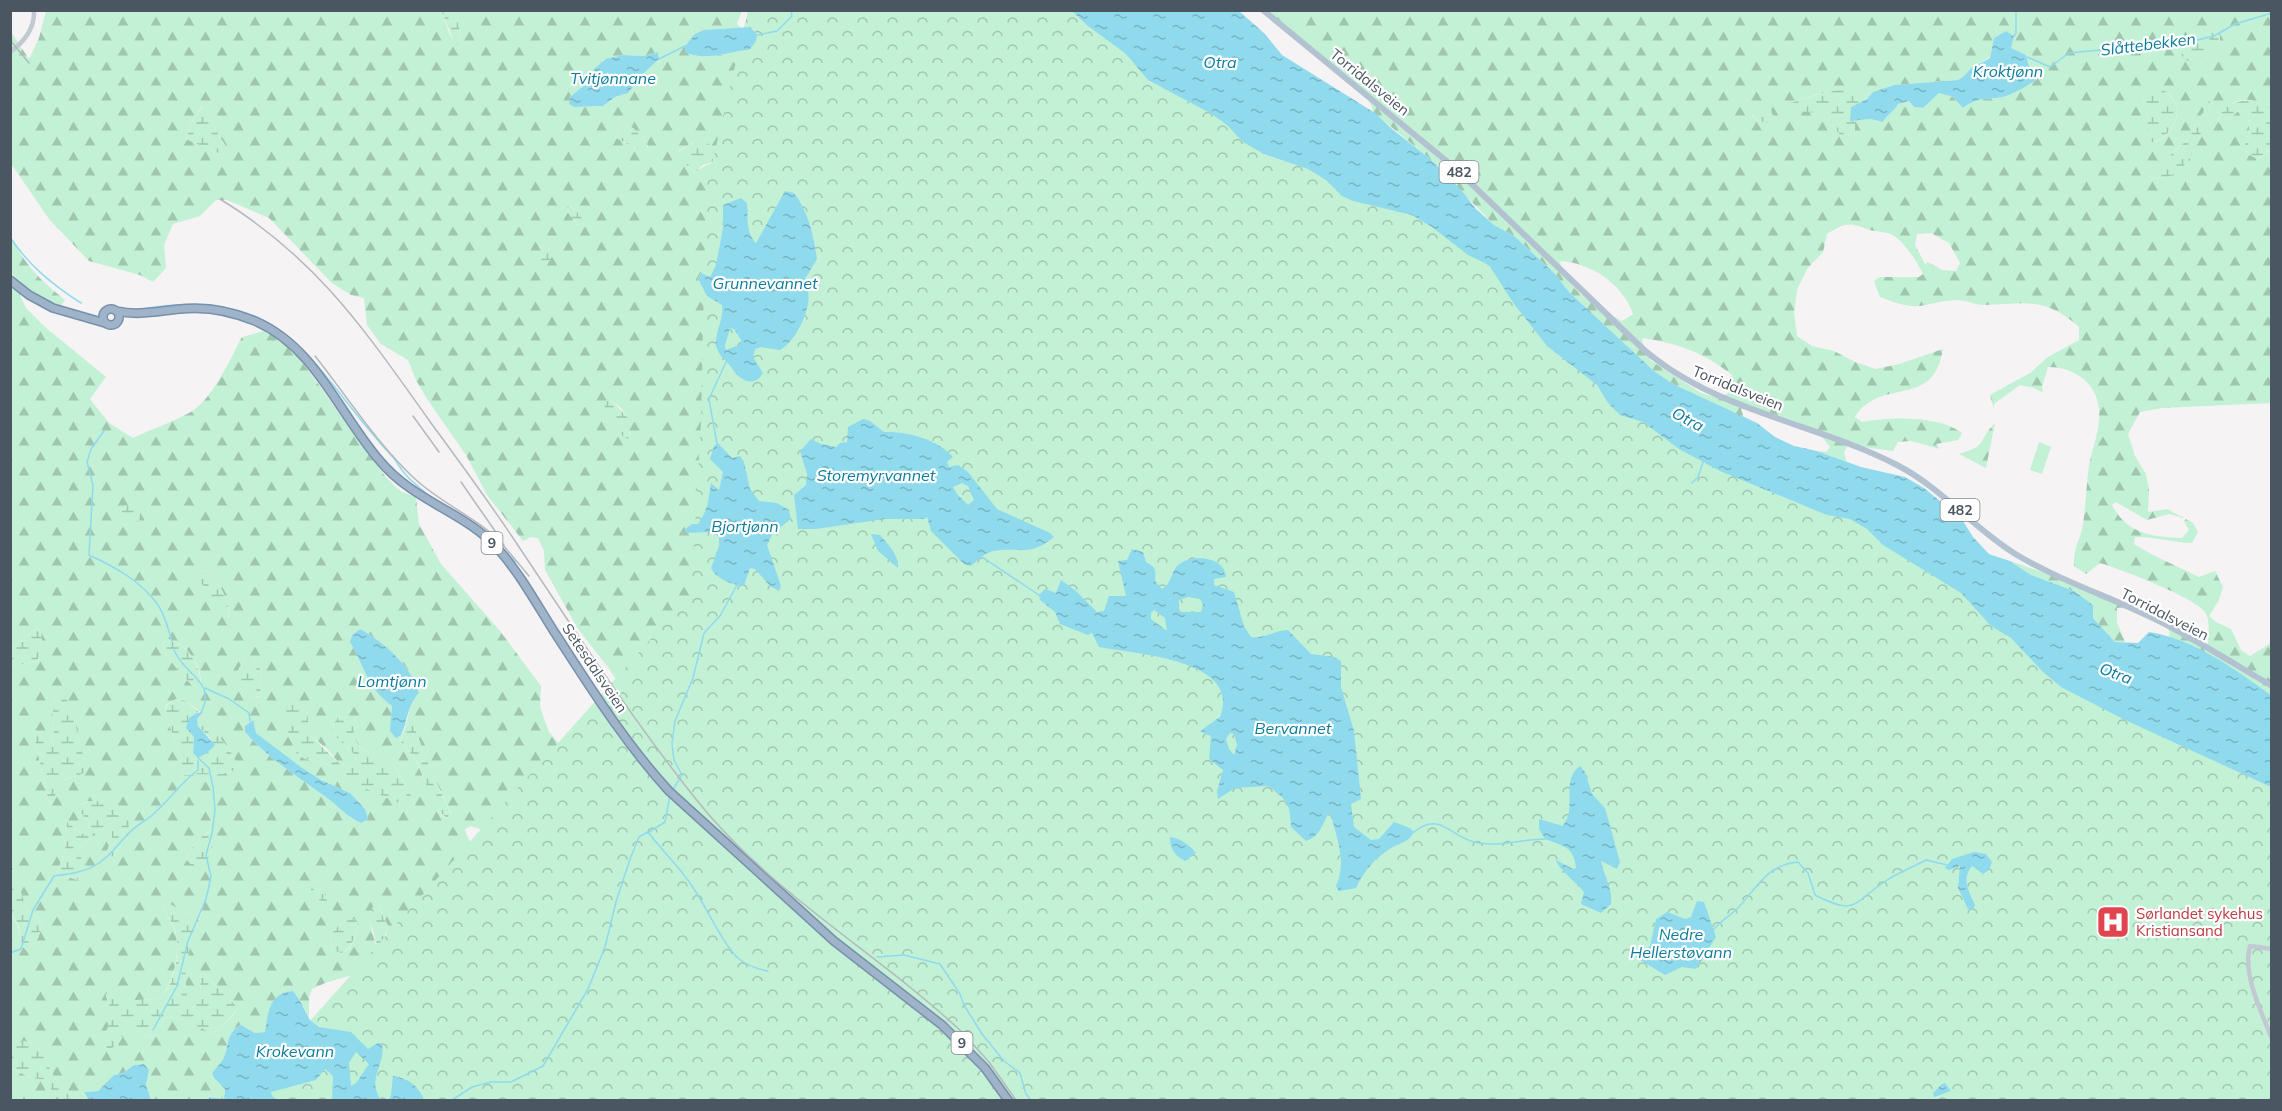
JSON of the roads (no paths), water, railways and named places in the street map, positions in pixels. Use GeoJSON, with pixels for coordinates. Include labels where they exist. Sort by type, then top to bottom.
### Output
{"type":"FeatureCollection","features":[{"type":"Feature","properties":{"kind":"highway","name":"9"},"geometry":{"type":"LineString","coordinates":[[10,280],[44,304],[60,311],[111,326],[119,322]]}},
{"type":"Feature","properties":{"kind":"highway","name":"Setesdalsveien"},"geometry":{"type":"LineString","coordinates":[[119,322],[145,314],[198,308],[227,312],[264,325],[292,344],[313,367],[388,471],[418,496],[480,532],[501,553],[605,709],[646,765],[669,791],[820,929],[949,1031],[985,1068],[1008,1101]]}},
{"type":"Feature","properties":{"kind":"highway","name":"9"},"geometry":{"type":"LineString","coordinates":[[80,316],[110,309],[117,311]]}},
{"type":"Feature","properties":{"kind":"highway","name":"Setesdalsveien"},"geometry":{"type":"LineString","coordinates":[[117,311],[145,314]]}},
{"type":"Feature","properties":{"kind":"highway"},"geometry":{"type":"LineString","coordinates":[[117,311],[120,316],[119,322]]}},
{"type":"Feature","properties":{"kind":"highway"},"geometry":{"type":"LineString","coordinates":[[105,312],[103,318],[105,323]]}},
{"type":"Feature","properties":{"kind":"main road","name":"Torridalsveien"},"geometry":{"type":"LineString","coordinates":[[1263,10],[1455,168],[1642,348],[1673,373],[1720,397],[1848,444],[1895,464],[1929,484],[2004,546],[2032,564],[2166,624],[2271,686]]}},
{"type":"Feature","properties":{"kind":"street"},"geometry":{"type":"LineString","coordinates":[[10,52],[29,33],[34,10]]}},
{"type":"Feature","properties":{"kind":"street"},"geometry":{"type":"LineString","coordinates":[[2271,949],[2250,946],[2248,956],[2251,981],[2271,1039]]}},
{"type":"Feature","properties":{"kind":"water","name":"Otra"},"geometry":{"type":"Polygon","coordinates":[[[1072,11],[1239,11],[1265,34],[1282,55],[1375,113],[1429,158],[1462,191],[1476,209],[1494,225],[1514,236],[1555,274],[1569,292],[1654,371],[1673,384],[1757,423],[1775,437],[1794,446],[1817,451],[1861,467],[1905,477],[1924,488],[1961,518],[1973,537],[1989,554],[2010,561],[2031,575],[2074,591],[2093,605],[2093,618],[2115,642],[2138,643],[2149,632],[2182,641],[2213,656],[2271,695],[2271,787],[2123,719],[2061,687],[2043,672],[2011,638],[1991,626],[1961,593],[1883,545],[1867,529],[1850,519],[1827,515],[1720,471],[1679,449],[1643,422],[1620,415],[1608,403],[1597,385],[1547,346],[1514,304],[1489,265],[1468,255],[1432,227],[1412,215],[1353,201],[1342,196],[1326,180],[1308,169],[1264,154],[1243,142],[1227,125],[1210,113],[1148,80],[1126,54],[1072,11]]]}},
{"type":"Feature","properties":{"kind":"water","name":"Tvitjønnane"},"geometry":{"type":"Polygon","coordinates":[[[750,27],[757,35],[750,49],[708,56],[685,52],[685,46],[695,34],[704,30],[750,27]]]}},
{"type":"Feature","properties":{"kind":"water","name":"Kroktjønn"},"geometry":{"type":"Polygon","coordinates":[[[2006,31],[2014,36],[2011,48],[2026,55],[2031,73],[2039,78],[2021,89],[2002,97],[1975,101],[1963,108],[1953,97],[1939,93],[1923,108],[1914,107],[1909,101],[1898,104],[1883,122],[1870,119],[1850,121],[1851,107],[1867,99],[1873,92],[1894,85],[1958,80],[1971,68],[1990,58],[1994,38],[2006,31]]]}},
{"type":"Feature","properties":{"kind":"water","name":"Tvitjønnane"},"geometry":{"type":"Polygon","coordinates":[[[658,52],[659,59],[628,93],[615,97],[603,106],[574,107],[569,104],[570,97],[588,82],[595,68],[606,59],[623,55],[643,56],[658,52]]]}},
{"type":"Feature","properties":{"kind":"water","name":"Grunnevannet"},"geometry":{"type":"Polygon","coordinates":[[[785,191],[794,193],[807,216],[817,259],[805,279],[808,304],[798,330],[790,342],[780,350],[761,347],[755,349],[753,357],[763,373],[751,382],[738,376],[721,356],[716,338],[722,305],[707,296],[698,279],[701,273],[710,277],[716,265],[723,228],[723,205],[741,198],[747,203],[749,230],[756,243],[785,191]],[[730,328],[726,350],[739,345],[741,340],[734,329],[730,328]]]}},
{"type":"Feature","properties":{"kind":"water","name":"Storemyrvannet"},"geometry":{"type":"Polygon","coordinates":[[[863,419],[870,421],[884,432],[921,437],[939,445],[953,457],[947,462],[949,467],[958,465],[968,472],[997,509],[1050,533],[1054,537],[1045,544],[1029,550],[990,552],[971,566],[964,564],[931,531],[927,517],[924,519],[885,519],[816,529],[798,529],[794,495],[806,485],[807,474],[800,451],[811,439],[836,447],[840,443],[847,442],[848,427],[863,419]],[[962,483],[953,487],[968,505],[974,500],[968,486],[962,483]]]}},
{"type":"Feature","properties":{"kind":"water","name":"Bjortjønn"},"geometry":{"type":"Polygon","coordinates":[[[718,443],[732,458],[740,456],[744,462],[750,489],[759,501],[777,503],[789,510],[791,519],[773,533],[767,545],[781,586],[779,591],[770,586],[755,569],[750,568],[744,586],[720,578],[711,568],[719,546],[719,537],[711,532],[687,533],[685,529],[692,524],[698,524],[704,514],[711,483],[719,490],[723,472],[710,459],[714,446],[718,443]]]}},
{"type":"Feature","properties":{"kind":"water"},"geometry":{"type":"Polygon","coordinates":[[[871,534],[880,535],[889,546],[897,558],[898,568],[878,551],[871,534]]]}},
{"type":"Feature","properties":{"kind":"water","name":"Bervannet"},"geometry":{"type":"Polygon","coordinates":[[[1132,549],[1143,552],[1146,562],[1155,569],[1155,581],[1162,589],[1177,566],[1183,562],[1198,558],[1213,561],[1220,565],[1226,577],[1214,579],[1214,585],[1234,592],[1244,626],[1251,637],[1261,637],[1288,630],[1311,654],[1334,657],[1341,661],[1341,687],[1354,731],[1361,799],[1351,804],[1354,827],[1371,840],[1379,839],[1394,822],[1414,832],[1407,840],[1391,848],[1375,861],[1362,876],[1356,888],[1339,891],[1336,886],[1341,860],[1331,815],[1328,814],[1317,834],[1306,841],[1291,827],[1290,812],[1286,803],[1268,786],[1235,788],[1218,799],[1217,791],[1223,770],[1209,759],[1211,736],[1200,731],[1220,717],[1223,707],[1219,688],[1209,676],[1173,660],[1099,647],[1092,633],[1088,635],[1060,624],[1055,612],[1040,600],[1039,595],[1045,589],[1056,593],[1061,580],[1097,612],[1104,611],[1109,596],[1126,596],[1118,561],[1127,560],[1132,549]],[[1188,597],[1179,600],[1181,612],[1201,612],[1203,605],[1200,599],[1188,597]],[[1154,610],[1151,613],[1151,619],[1167,631],[1165,618],[1154,610]],[[1230,733],[1226,739],[1234,755],[1237,745],[1234,734],[1230,733]]]}},
{"type":"Feature","properties":{"kind":"water","name":"Lomtjønn"},"geometry":{"type":"Polygon","coordinates":[[[360,629],[378,640],[396,656],[411,674],[419,693],[412,703],[401,735],[396,738],[390,731],[392,706],[377,692],[350,642],[352,635],[360,629]]]}},
{"type":"Feature","properties":{"kind":"water"},"geometry":{"type":"Polygon","coordinates":[[[203,712],[197,719],[198,726],[215,745],[198,758],[193,753],[194,737],[186,728],[189,718],[203,712]]]}},
{"type":"Feature","properties":{"kind":"water"},"geometry":{"type":"Polygon","coordinates":[[[253,720],[256,733],[301,767],[321,780],[350,793],[365,809],[368,819],[361,823],[351,817],[263,750],[245,732],[245,726],[253,720]]]}},
{"type":"Feature","properties":{"kind":"water"},"geometry":{"type":"Polygon","coordinates":[[[1580,766],[1585,772],[1592,794],[1605,808],[1620,862],[1617,869],[1601,861],[1610,888],[1611,904],[1601,913],[1581,904],[1584,892],[1557,864],[1556,860],[1573,869],[1576,868],[1573,855],[1562,845],[1545,839],[1539,829],[1539,819],[1563,826],[1569,812],[1570,781],[1575,770],[1580,766]]]}},
{"type":"Feature","properties":{"kind":"water"},"geometry":{"type":"Polygon","coordinates":[[[1170,837],[1184,842],[1196,853],[1185,861],[1181,859],[1172,848],[1170,837]]]}},
{"type":"Feature","properties":{"kind":"water"},"geometry":{"type":"Polygon","coordinates":[[[1974,852],[1986,854],[1992,862],[1989,870],[1983,874],[1972,866],[1967,876],[1975,905],[1973,910],[1968,909],[1958,888],[1960,866],[1949,870],[1945,868],[1952,859],[1974,852]]]}},
{"type":"Feature","properties":{"kind":"water","name":"Nedre Hellerstøvann"},"geometry":{"type":"Polygon","coordinates":[[[1697,901],[1704,902],[1716,937],[1696,969],[1682,967],[1665,975],[1635,957],[1650,946],[1656,919],[1667,912],[1685,919],[1691,917],[1697,901]]]}},
{"type":"Feature","properties":{"kind":"water","name":"Krokevann"},"geometry":{"type":"Polygon","coordinates":[[[293,991],[310,1020],[319,1027],[351,1032],[368,1049],[378,1043],[382,1044],[375,1085],[381,1100],[332,1100],[333,1076],[325,1069],[316,1080],[271,1092],[277,1100],[209,1100],[209,1097],[224,1099],[225,1089],[212,1073],[223,1059],[232,1032],[241,1025],[255,1033],[265,1032],[271,1005],[274,1000],[293,991]],[[356,1052],[349,1063],[351,1086],[356,1083],[369,1064],[356,1052]]]}},
{"type":"Feature","properties":{"kind":"water"},"geometry":{"type":"Polygon","coordinates":[[[144,1064],[149,1070],[146,1085],[151,1100],[89,1100],[84,1092],[98,1091],[114,1075],[123,1073],[134,1065],[144,1064]]]}},
{"type":"Feature","properties":{"kind":"water"},"geometry":{"type":"Polygon","coordinates":[[[393,1076],[412,1084],[424,1100],[389,1100],[393,1076]]]}},
{"type":"Feature","properties":{"kind":"water"},"geometry":{"type":"Polygon","coordinates":[[[1945,1083],[1951,1091],[1934,1097],[1933,1093],[1945,1083]]]}},
{"type":"Feature","properties":{"kind":"waterway"},"geometry":{"type":"LineString","coordinates":[[757,35],[777,31],[792,16],[791,10]]}},
{"type":"Feature","properties":{"kind":"waterway"},"geometry":{"type":"LineString","coordinates":[[2014,36],[2016,10]]}},
{"type":"Feature","properties":{"kind":"waterway","name":"Slåttebekken"},"geometry":{"type":"LineString","coordinates":[[2027,57],[2050,67],[2069,53],[2193,41],[2214,36],[2235,24],[2272,13]]}},
{"type":"Feature","properties":{"kind":"waterway"},"geometry":{"type":"LineString","coordinates":[[659,59],[685,46]]}},
{"type":"Feature","properties":{"kind":"waterway"},"geometry":{"type":"LineString","coordinates":[[10,237],[42,274],[81,303]]}},
{"type":"Feature","properties":{"kind":"waterway"},"geometry":{"type":"LineString","coordinates":[[142,309],[191,305],[231,309],[263,320],[290,338],[313,361],[405,473],[434,500]]}},
{"type":"Feature","properties":{"kind":"waterway"},"geometry":{"type":"LineString","coordinates":[[717,444],[709,399],[726,362]]}},
{"type":"Feature","properties":{"kind":"waterway"},"geometry":{"type":"LineString","coordinates":[[104,431],[91,449],[87,462],[93,485],[89,555],[127,576],[151,596],[163,613],[172,641]]}},
{"type":"Feature","properties":{"kind":"waterway"},"geometry":{"type":"LineString","coordinates":[[1692,483],[1698,477],[1703,462]]}},
{"type":"Feature","properties":{"kind":"waterway"},"geometry":{"type":"LineString","coordinates":[[504,550],[516,562]]}},
{"type":"Feature","properties":{"kind":"waterway"},"geometry":{"type":"LineString","coordinates":[[982,557],[1039,595]]}},
{"type":"Feature","properties":{"kind":"waterway"},"geometry":{"type":"LineString","coordinates":[[672,791],[682,775],[674,760],[672,744],[675,721],[693,678],[704,633],[720,616],[737,585]]}},
{"type":"Feature","properties":{"kind":"waterway"},"geometry":{"type":"LineString","coordinates":[[174,650],[202,686],[205,702],[201,713]]}},
{"type":"Feature","properties":{"kind":"waterway"},"geometry":{"type":"LineString","coordinates":[[205,688],[229,699],[249,713],[250,721]]}},
{"type":"Feature","properties":{"kind":"waterway"},"geometry":{"type":"LineString","coordinates":[[153,1030],[177,986],[188,941],[206,899],[211,877],[206,855],[215,810],[213,787],[209,768],[198,758]]}},
{"type":"Feature","properties":{"kind":"waterway"},"geometry":{"type":"LineString","coordinates":[[10,953],[21,949],[33,910],[54,876],[83,871],[103,860],[198,770],[198,761]]}},
{"type":"Feature","properties":{"kind":"waterway"},"geometry":{"type":"LineString","coordinates":[[649,832],[665,822],[670,795]]}},
{"type":"Feature","properties":{"kind":"waterway"},"geometry":{"type":"LineString","coordinates":[[1414,832],[1423,826],[1438,824],[1466,839],[1483,844],[1545,839]]}},
{"type":"Feature","properties":{"kind":"waterway"},"geometry":{"type":"LineString","coordinates":[[452,1100],[472,1087],[491,1082],[511,1082],[543,1066],[588,989],[605,947],[630,859],[639,837],[648,832],[689,881],[733,953],[749,965],[768,971]]}},
{"type":"Feature","properties":{"kind":"waterway"},"geometry":{"type":"LineString","coordinates":[[1714,929],[1736,910],[1762,879],[1787,864],[1798,862],[1808,873],[1815,895],[1846,906],[1853,905],[1889,879],[1926,860],[1947,865]]}},
{"type":"Feature","properties":{"kind":"waterway"},"geometry":{"type":"LineString","coordinates":[[877,957],[904,955],[940,964],[982,1034],[1004,1061],[1020,1073],[1026,1094],[1031,1100]]}},
{"type":"Feature","properties":{"kind":"railway"},"geometry":{"type":"LineString","coordinates":[[10,40],[29,63]]}},
{"type":"Feature","properties":{"kind":"railway"},"geometry":{"type":"LineString","coordinates":[[220,199],[255,222],[313,272],[362,328],[493,509],[647,735],[724,832],[789,892],[894,974],[962,1032],[989,1062],[1016,1100]]}},
{"type":"Feature","properties":{"kind":"railway"},"geometry":{"type":"LineString","coordinates":[[315,356],[375,435],[401,465],[426,488],[494,535],[504,545]]}},
{"type":"Feature","properties":{"kind":"railway"},"geometry":{"type":"LineString","coordinates":[[413,416],[439,452]]}},
{"type":"Feature","properties":{"kind":"railway"},"geometry":{"type":"LineString","coordinates":[[461,482],[495,531]]}},
{"type":"Feature","properties":{"kind":"railway"},"geometry":{"type":"LineString","coordinates":[[498,539],[529,576]]}},
{"type":"Feature","properties":{"kind":"place","name":"Sørlandet sykehus Kristiansand"},"geometry":{"type":"Point","coordinates":[2113,922]}}]}
